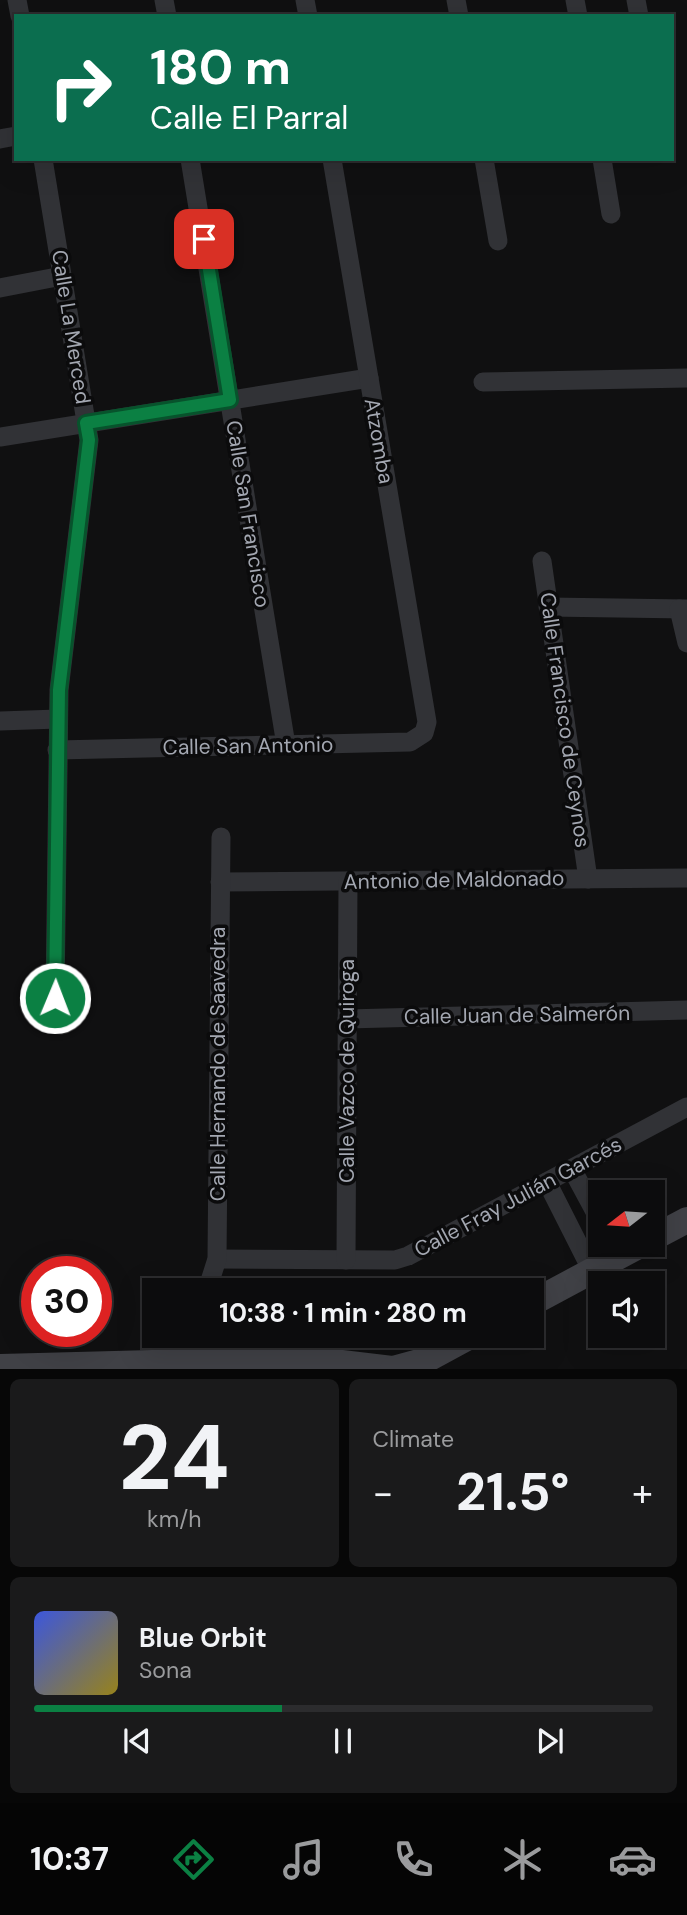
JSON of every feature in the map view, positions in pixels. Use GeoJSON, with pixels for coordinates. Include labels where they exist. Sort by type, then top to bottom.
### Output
{"type":"FeatureCollection","features":[{"type":"Feature","properties":{"kind":"street","name":"Calle La Merced"},"geometry":{"type":"LineString","coordinates":[[43,161],[89,440],[59,690],[55,998]]}},
{"type":"Feature","properties":{"kind":"street","name":"Calle San Francisco"},"geometry":{"type":"LineString","coordinates":[[190,161],[286,745]]}},
{"type":"Feature","properties":{"kind":"street","name":"Atzomba"},"geometry":{"type":"LineString","coordinates":[[332,161],[427,722]]}},
{"type":"Feature","properties":{"kind":"street"},"geometry":{"type":"LineString","coordinates":[[484,161],[498,241]]}},
{"type":"Feature","properties":{"kind":"street"},"geometry":{"type":"LineString","coordinates":[[602,161],[611,214]]}},
{"type":"Feature","properties":{"kind":"street"},"geometry":{"type":"LineString","coordinates":[[0,288],[62,276]]}},
{"type":"Feature","properties":{"kind":"street"},"geometry":{"type":"LineString","coordinates":[[0,437],[369,377]]}},
{"type":"Feature","properties":{"kind":"street"},"geometry":{"type":"LineString","coordinates":[[484,382],[687,378]]}},
{"type":"Feature","properties":{"kind":"street","name":"Calle Francisco de Ceynos"},"geometry":{"type":"LineString","coordinates":[[542,561],[588,879]]}},
{"type":"Feature","properties":{"kind":"street"},"geometry":{"type":"LineString","coordinates":[[548,607],[683,609],[687,643]]}},
{"type":"Feature","properties":{"kind":"street"},"geometry":{"type":"LineString","coordinates":[[0,721],[58,719]]}},
{"type":"Feature","properties":{"kind":"street","name":"Calle San Antonio"},"geometry":{"type":"LineString","coordinates":[[57,750],[410,742],[424,733],[427,722]]}},
{"type":"Feature","properties":{"kind":"street","name":"Calle Hernando de Saavedra"},"geometry":{"type":"LineString","coordinates":[[211,1278],[217,1259],[221,837]]}},
{"type":"Feature","properties":{"kind":"street","name":"Antonio de Maldonado"},"geometry":{"type":"LineString","coordinates":[[220,882],[687,878]]}},
{"type":"Feature","properties":{"kind":"street","name":"Calle Vazco de Quiroga"},"geometry":{"type":"LineString","coordinates":[[346,1261],[348,881]]}},
{"type":"Feature","properties":{"kind":"street","name":"Calle Juan de Salmerón"},"geometry":{"type":"LineString","coordinates":[[347,1019],[687,1010]]}},
{"type":"Feature","properties":{"kind":"street","name":"Calle Fray Julián Garcés"},"geometry":{"type":"LineString","coordinates":[[217,1259],[346,1261],[395,1260],[408,1256],[687,1107]]}},
{"type":"Feature","properties":{"kind":"street"},"geometry":{"type":"LineString","coordinates":[[572,1169],[588,1199]]}},
{"type":"Feature","properties":{"kind":"street"},"geometry":{"type":"LineString","coordinates":[[547,1182],[592,1271],[611,1257]]}},
{"type":"Feature","properties":{"kind":"street"},"geometry":{"type":"LineString","coordinates":[[665,1232],[687,1220]]}},
{"type":"Feature","properties":{"kind":"street"},"geometry":{"type":"LineString","coordinates":[[544,1297],[588,1273]]}},
{"type":"Feature","properties":{"kind":"street"},"geometry":{"type":"LineString","coordinates":[[0,1367],[309,1364],[393,1369],[426,1360],[448,1348]]}},
{"type":"Feature","properties":{"kind":"route"},"geometry":{"type":"LineString","coordinates":[[55,998],[59,690],[89,440],[86,423],[230,400],[204,239]]}}]}
